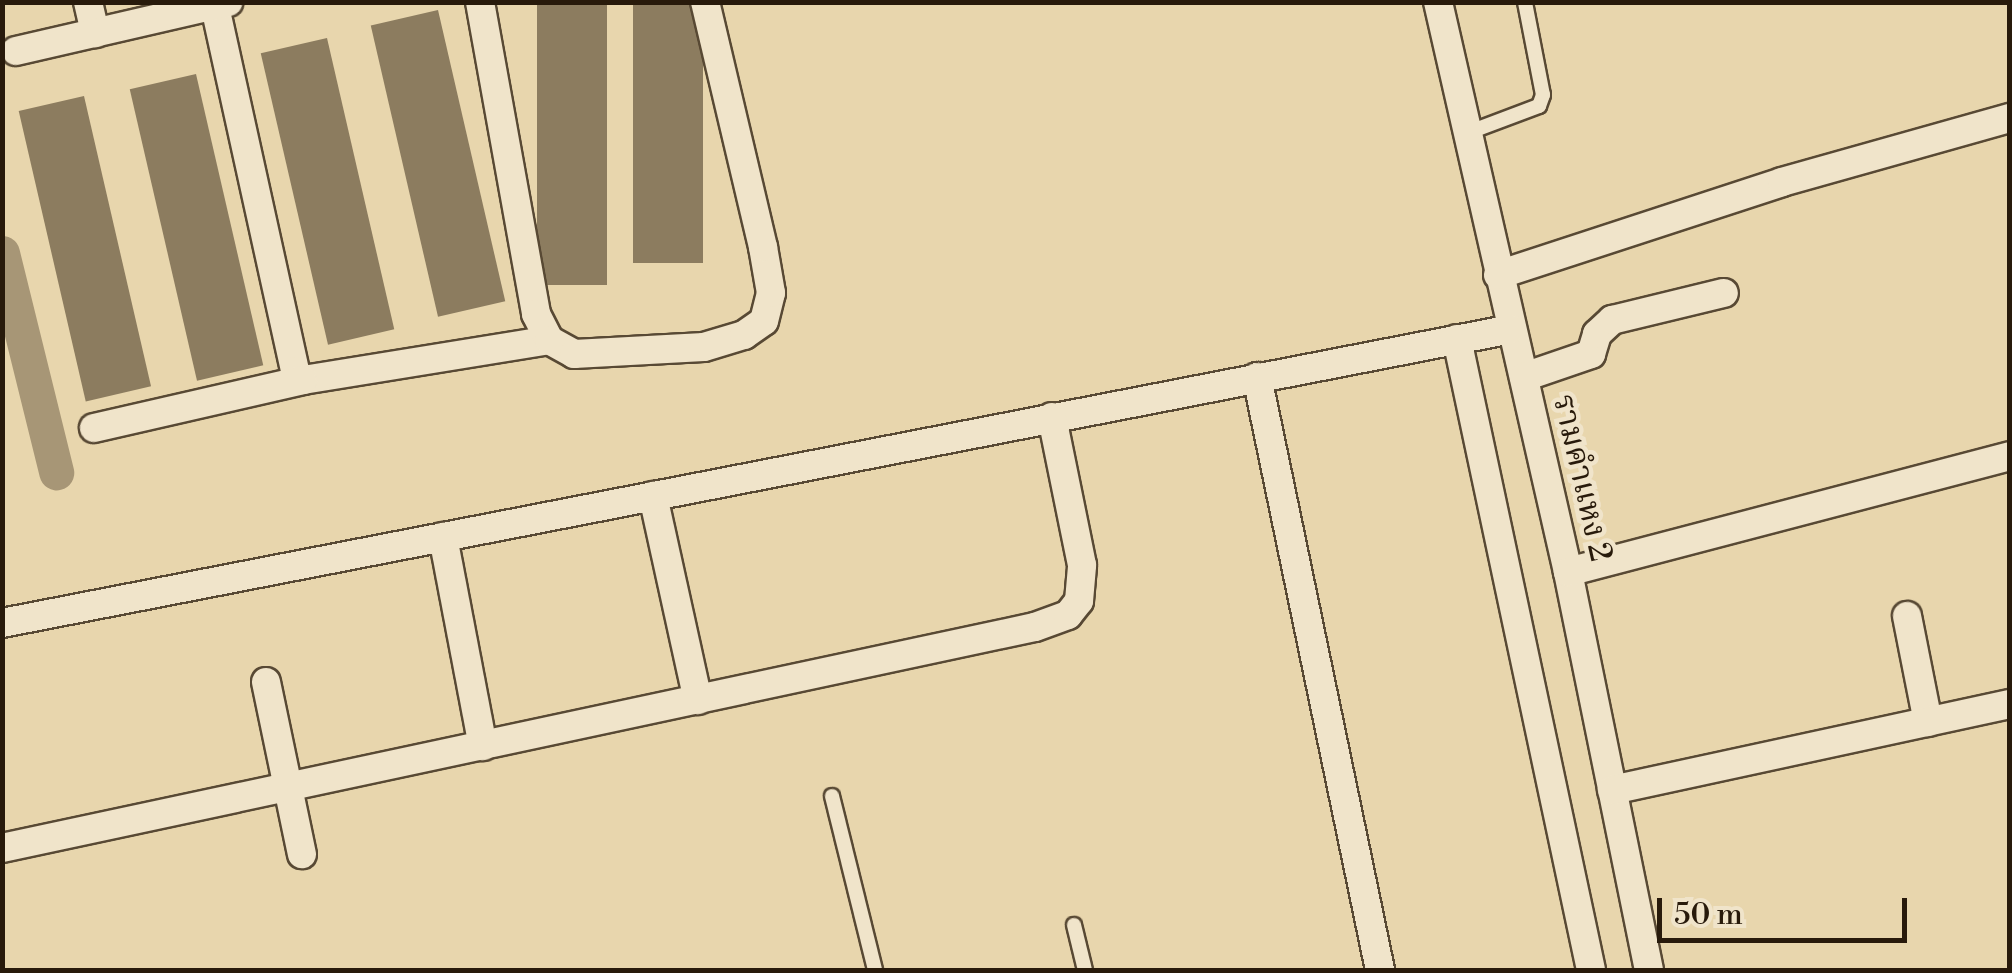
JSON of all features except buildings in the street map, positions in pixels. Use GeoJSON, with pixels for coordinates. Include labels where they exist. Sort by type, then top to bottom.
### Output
{"type":"FeatureCollection","features":[{"type":"Feature","properties":{"kind":"street"},"geometry":{"type":"LineString","coordinates":[[88,2],[94,33]]}},
{"type":"Feature","properties":{"kind":"street"},"geometry":{"type":"LineString","coordinates":[[480,2],[536,314],[549,340],[574,354],[704,346],[744,335],[764,321],[771,293],[763,247],[705,2]]}},
{"type":"Feature","properties":{"kind":"street","name":"รามคำแหง 2"},"geometry":{"type":"LineString","coordinates":[[1438,2],[1568,572],[1649,970]]}},
{"type":"Feature","properties":{"kind":"street"},"geometry":{"type":"LineString","coordinates":[[16,51],[219,4],[295,371],[303,380]]}},
{"type":"Feature","properties":{"kind":"street"},"geometry":{"type":"LineString","coordinates":[[1498,275],[1782,182],[2010,118]]}},
{"type":"Feature","properties":{"kind":"street"},"geometry":{"type":"LineString","coordinates":[[1524,376],[1591,354],[1597,334],[1612,320],[1724,293]]}},
{"type":"Feature","properties":{"kind":"street"},"geometry":{"type":"LineString","coordinates":[[2,623],[1510,329]]}},
{"type":"Feature","properties":{"kind":"street"},"geometry":{"type":"LineString","coordinates":[[1457,339],[1591,970]]}},
{"type":"Feature","properties":{"kind":"street"},"geometry":{"type":"LineString","coordinates":[[94,428],[303,380],[549,340]]}},
{"type":"Feature","properties":{"kind":"street"},"geometry":{"type":"LineString","coordinates":[[1257,377],[1380,970]]}},
{"type":"Feature","properties":{"kind":"street"},"geometry":{"type":"LineString","coordinates":[[2,848],[698,700],[1068,615],[1079,601],[1082,565],[1052,417]]}},
{"type":"Feature","properties":{"kind":"street"},"geometry":{"type":"LineString","coordinates":[[1568,572],[2010,456]]}},
{"type":"Feature","properties":{"kind":"street"},"geometry":{"type":"LineString","coordinates":[[653,496],[698,700]]}},
{"type":"Feature","properties":{"kind":"street"},"geometry":{"type":"LineString","coordinates":[[443,537],[483,746]]}},
{"type":"Feature","properties":{"kind":"street"},"geometry":{"type":"LineString","coordinates":[[1907,616],[1928,722]]}},
{"type":"Feature","properties":{"kind":"street"},"geometry":{"type":"LineString","coordinates":[[266,682],[302,854]]}},
{"type":"Feature","properties":{"kind":"street"},"geometry":{"type":"LineString","coordinates":[[1612,790],[2010,704]]}},
{"type":"Feature","properties":{"kind":"lane"},"geometry":{"type":"LineString","coordinates":[[1467,133],[1539,106],[1543,95],[1525,2]]}},
{"type":"Feature","properties":{"kind":"lane"},"geometry":{"type":"LineString","coordinates":[[832,796],[875,970]]}},
{"type":"Feature","properties":{"kind":"lane"},"geometry":{"type":"LineString","coordinates":[[1074,925],[1084,970]]}},
{"type":"Feature","properties":{"kind":"waterway"},"geometry":{"type":"LineString","coordinates":[[2,253],[56,472]]}}]}
